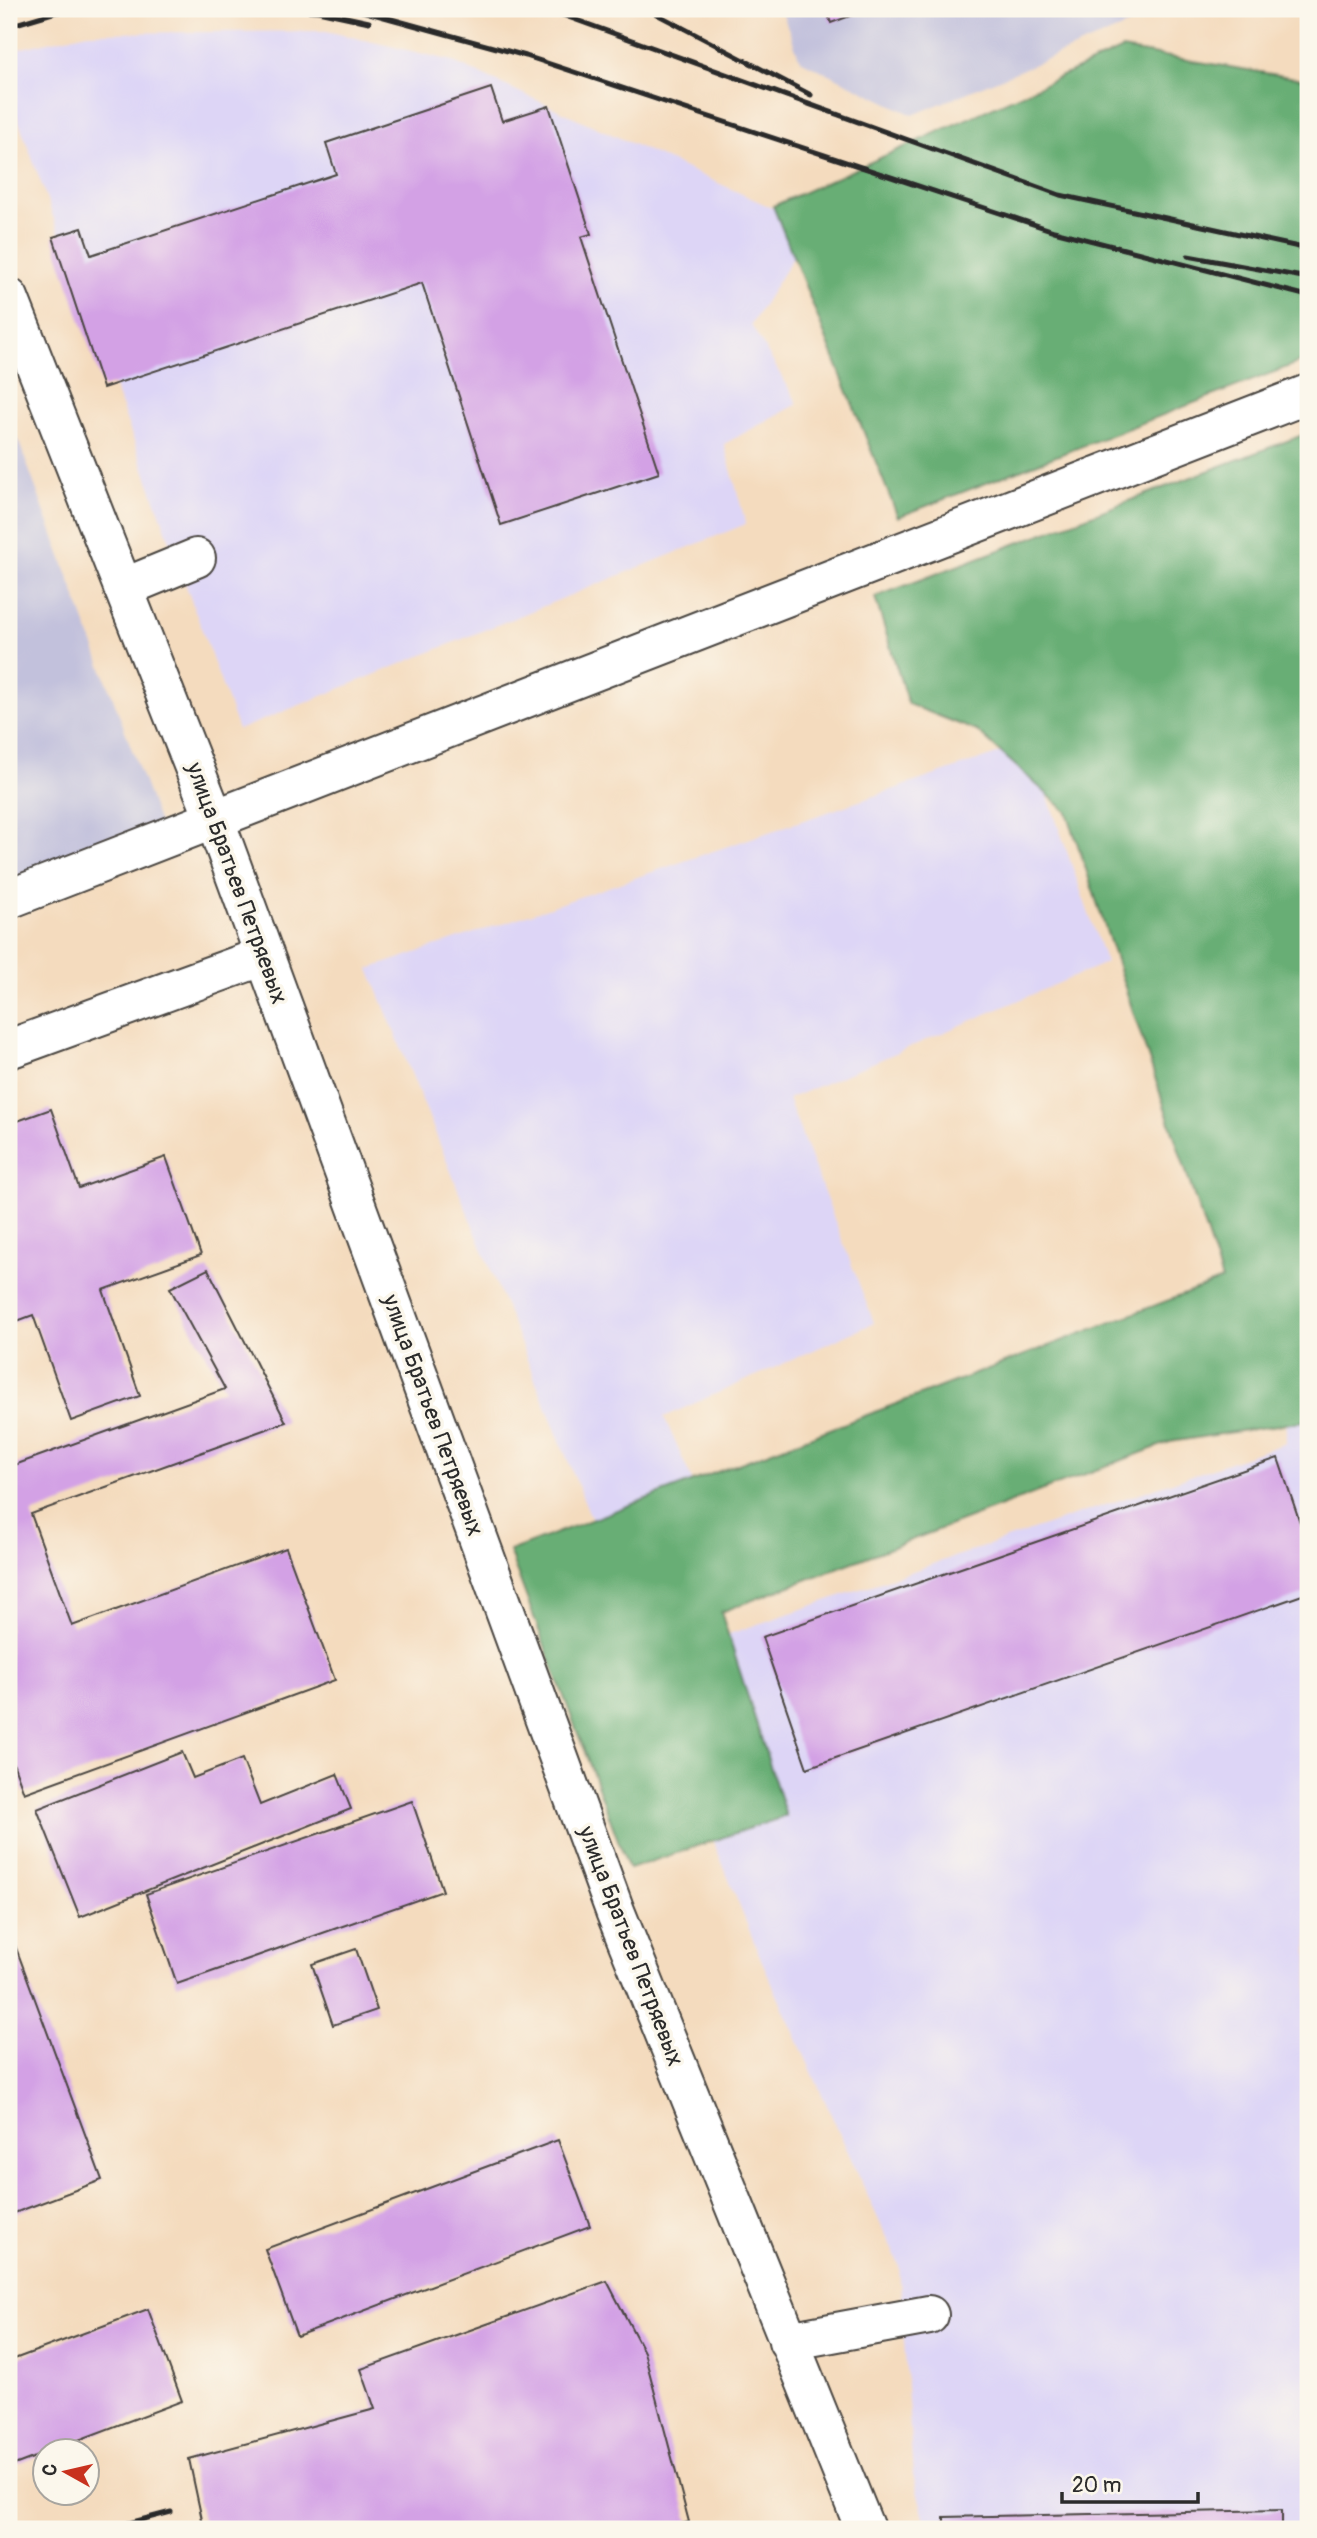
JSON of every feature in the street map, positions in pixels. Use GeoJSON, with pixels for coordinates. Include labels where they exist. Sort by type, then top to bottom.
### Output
{"type":"FeatureCollection","features":[{"type":"Feature","properties":{"kind":"street","name":"улица Братьев Петряевых"},"geometry":{"type":"LineString","coordinates":[[9,298],[214,818],[615,1911],[656,2057],[788,2340],[864,2529]]}},
{"type":"Feature","properties":{"kind":"street"},"geometry":{"type":"LineString","coordinates":[[9,899],[1308,394]]}},
{"type":"Feature","properties":{"kind":"street"},"geometry":{"type":"LineString","coordinates":[[123,588],[197,558]]}},
{"type":"Feature","properties":{"kind":"street"},"geometry":{"type":"LineString","coordinates":[[9,1049],[264,956]]}},
{"type":"Feature","properties":{"kind":"street"},"geometry":{"type":"LineString","coordinates":[[788,2340],[929,2315]]}},
{"type":"Feature","properties":{"kind":"shaded area"},"geometry":{"type":"Polygon","coordinates":[[[781,9],[1167,9],[913,115],[800,60],[781,9]]]}},
{"type":"Feature","properties":{"kind":"shaded area"},"geometry":{"type":"Polygon","coordinates":[[[326,31],[449,60],[812,226],[751,325],[798,404],[724,444],[746,524],[238,730],[9,94],[9,51],[88,33],[326,31]]]}},
{"type":"Feature","properties":{"kind":"shaded area"},"geometry":{"type":"Polygon","coordinates":[[[9,415],[160,826],[9,881],[9,415]]]}},
{"type":"Feature","properties":{"kind":"shaded area"},"geometry":{"type":"Polygon","coordinates":[[[1029,743],[1106,963],[788,1099],[874,1323],[664,1417],[711,1523],[611,1567],[369,969],[1029,743]]]}},
{"type":"Feature","properties":{"kind":"shaded area"},"geometry":{"type":"Polygon","coordinates":[[[1308,1378],[1308,2529],[927,2529],[913,2474],[899,2265],[761,1959],[642,1664],[1286,1443],[1286,1387],[1308,1378]]]}},
{"type":"Feature","properties":{"kind":"green space"},"geometry":{"type":"Polygon","coordinates":[[[1122,49],[1308,80],[1308,359],[898,517],[773,206],[1122,49]]]}},
{"type":"Feature","properties":{"kind":"green space"},"geometry":{"type":"Polygon","coordinates":[[[1308,433],[1308,1418],[1304,1421],[1170,1442],[721,1612],[786,1816],[629,1869],[509,1551],[1222,1280],[1067,812],[977,731],[908,704],[875,597],[1308,433]]]}},
{"type":"Feature","properties":{"kind":"building"},"geometry":{"type":"Polygon","coordinates":[[[826,9],[869,9],[831,23],[826,9]]]}},
{"type":"Feature","properties":{"kind":"building"},"geometry":{"type":"Polygon","coordinates":[[[491,88],[502,121],[549,106],[591,234],[581,237],[659,473],[501,525],[422,283],[103,388],[53,237],[82,228],[91,255],[336,174],[326,143],[491,88]]]}},
{"type":"Feature","properties":{"kind":"building"},"geometry":{"type":"Polygon","coordinates":[[[51,1109],[79,1188],[166,1157],[201,1255],[103,1290],[140,1396],[71,1421],[33,1315],[9,1324],[9,1124],[51,1109]]]}},
{"type":"Feature","properties":{"kind":"building"},"geometry":{"type":"Polygon","coordinates":[[[208,1269],[286,1422],[31,1514],[72,1626],[286,1548],[335,1680],[24,1793],[9,1752],[9,1467],[225,1389],[170,1288],[208,1269]]]}},
{"type":"Feature","properties":{"kind":"building"},"geometry":{"type":"Polygon","coordinates":[[[1278,1458],[1308,1546],[1308,1593],[807,1768],[762,1637],[1278,1458]]]}},
{"type":"Feature","properties":{"kind":"building"},"geometry":{"type":"Polygon","coordinates":[[[182,1752],[193,1778],[242,1759],[260,1805],[337,1774],[351,1809],[80,1917],[37,1809],[182,1752]]]}},
{"type":"Feature","properties":{"kind":"building"},"geometry":{"type":"Polygon","coordinates":[[[412,1801],[443,1891],[177,1984],[146,1894],[412,1801]]]}},
{"type":"Feature","properties":{"kind":"building"},"geometry":{"type":"Polygon","coordinates":[[[9,1929],[102,2180],[9,2215],[9,1929]]]}},
{"type":"Feature","properties":{"kind":"building"},"geometry":{"type":"Polygon","coordinates":[[[356,1949],[377,2010],[333,2025],[312,1964],[356,1949]]]}},
{"type":"Feature","properties":{"kind":"building"},"geometry":{"type":"Polygon","coordinates":[[[558,2140],[590,2226],[297,2336],[265,2249],[558,2140]]]}},
{"type":"Feature","properties":{"kind":"building"},"geometry":{"type":"Polygon","coordinates":[[[607,2281],[644,2352],[689,2522],[657,2529],[204,2529],[189,2459],[375,2409],[361,2369],[607,2281]]]}},
{"type":"Feature","properties":{"kind":"building"},"geometry":{"type":"Polygon","coordinates":[[[148,2309],[182,2401],[89,2436],[32,2436],[32,2458],[9,2467],[9,2361],[148,2309]]]}},
{"type":"Feature","properties":{"kind":"building"},"geometry":{"type":"Polygon","coordinates":[[[1282,2510],[1282,2529],[944,2529],[944,2517],[1282,2510]]]}},
{"type":"Feature","properties":{"kind":"railway"},"geometry":{"type":"LineString","coordinates":[[9,26],[56,12],[82,9]]}},
{"type":"Feature","properties":{"kind":"railway"},"geometry":{"type":"LineString","coordinates":[[279,9],[318,11],[369,22]]}},
{"type":"Feature","properties":{"kind":"railway"},"geometry":{"type":"LineString","coordinates":[[355,9],[526,56],[1054,231],[1308,296]]}},
{"type":"Feature","properties":{"kind":"railway"},"geometry":{"type":"LineString","coordinates":[[546,9],[1060,195],[1308,249]]}},
{"type":"Feature","properties":{"kind":"railway"},"geometry":{"type":"LineString","coordinates":[[647,9],[811,95]]}},
{"type":"Feature","properties":{"kind":"railway"},"geometry":{"type":"LineString","coordinates":[[1188,256],[1308,278]]}},
{"type":"Feature","properties":{"kind":"railway"},"geometry":{"type":"LineString","coordinates":[[106,2529],[171,2512]]}}]}
